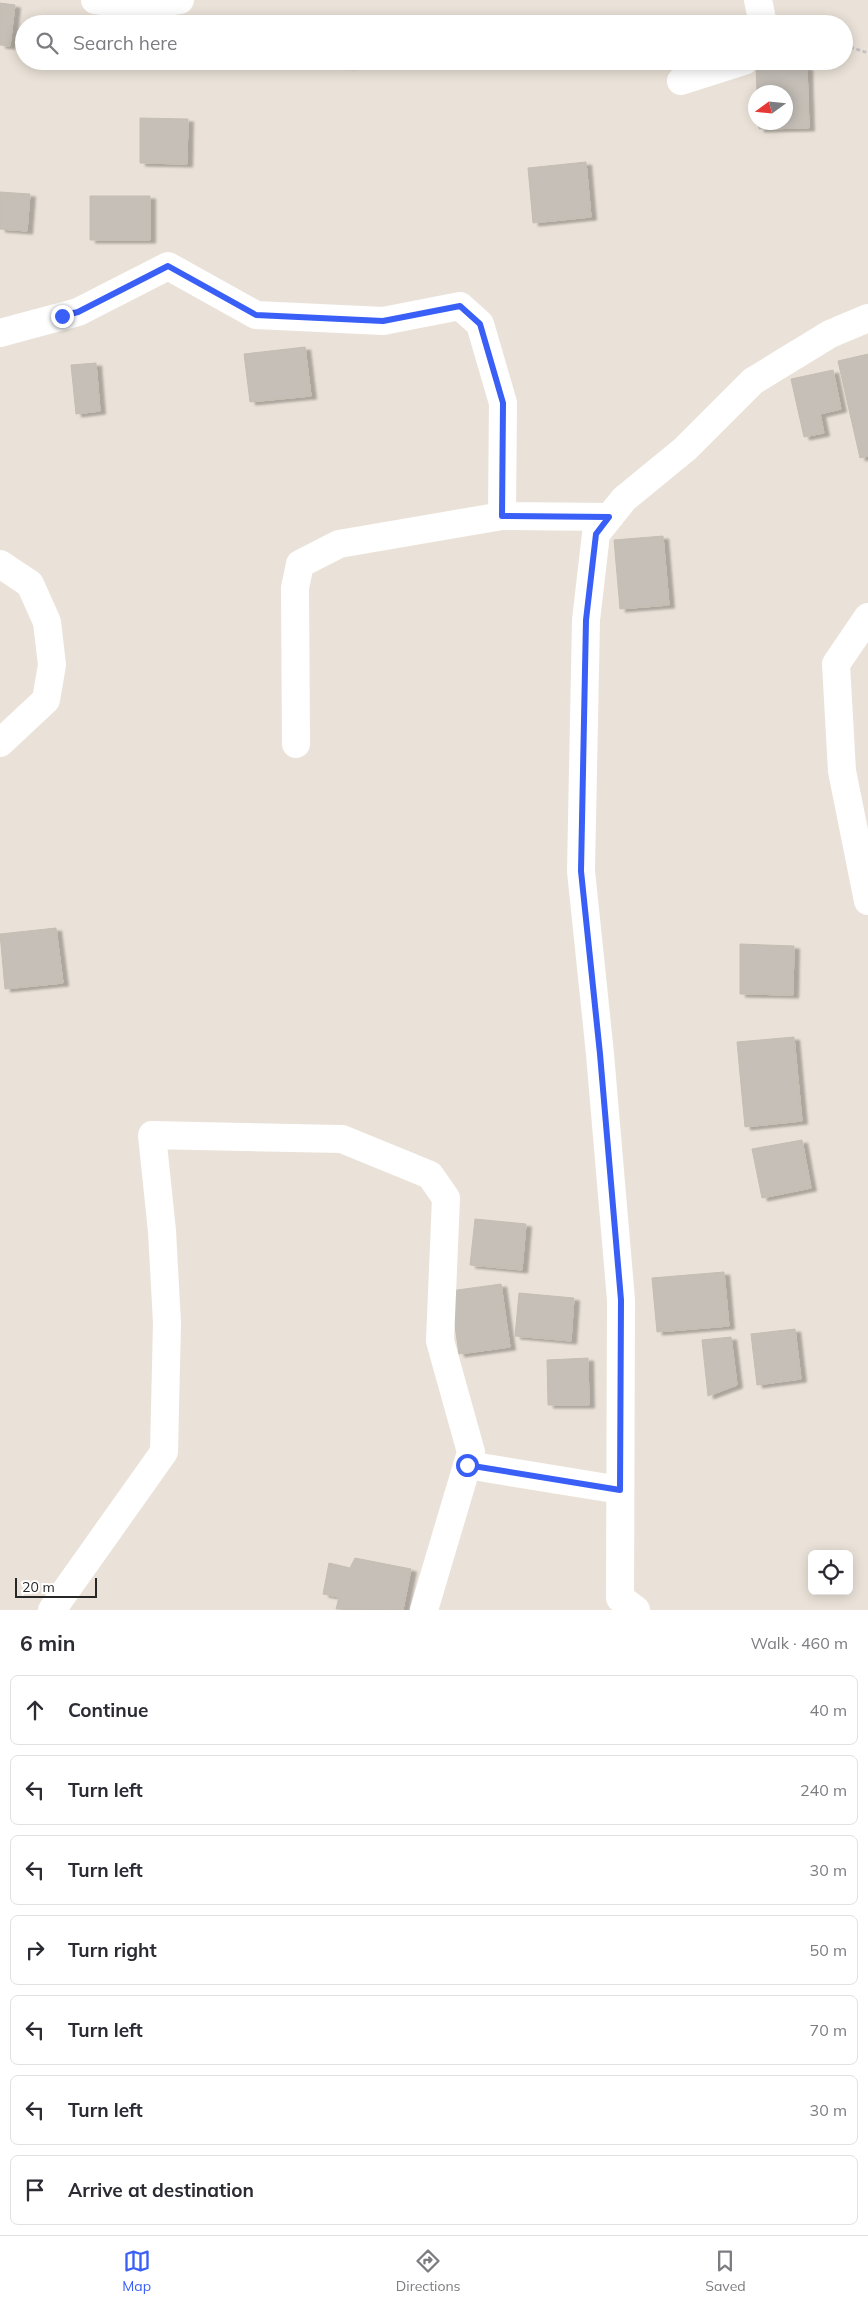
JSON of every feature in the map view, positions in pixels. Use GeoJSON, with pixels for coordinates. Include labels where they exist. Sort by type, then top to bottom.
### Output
{"type":"FeatureCollection","features":[{"type":"Feature","properties":{"kind":"street"},"geometry":{"type":"LineString","coordinates":[[95,0],[142,6],[180,0]]}},
{"type":"Feature","properties":{"kind":"street"},"geometry":{"type":"LineString","coordinates":[[758,0],[761,15]]}},
{"type":"Feature","properties":{"kind":"street"},"geometry":{"type":"LineString","coordinates":[[681,81],[716,70]]}},
{"type":"Feature","properties":{"kind":"street"},"geometry":{"type":"LineString","coordinates":[[0,333],[78,312],[168,266],[256,315],[383,321],[460,306],[480,324],[503,403],[502,516]]}},
{"type":"Feature","properties":{"kind":"street"},"geometry":{"type":"LineString","coordinates":[[636,1610],[620,1598],[621,1300],[600,1054],[581,871],[586,620],[596,534],[624,499],[685,450],[753,381],[830,334],[868,318]]}},
{"type":"Feature","properties":{"kind":"street"},"geometry":{"type":"LineString","coordinates":[[296,744],[295,588],[300,564],[339,544],[502,516],[609,517]]}},
{"type":"Feature","properties":{"kind":"street"},"geometry":{"type":"LineString","coordinates":[[0,564],[30,584],[47,622],[52,665],[46,700],[0,743]]}},
{"type":"Feature","properties":{"kind":"street"},"geometry":{"type":"LineString","coordinates":[[868,617],[836,664],[842,771],[868,902]]}},
{"type":"Feature","properties":{"kind":"street"},"geometry":{"type":"LineString","coordinates":[[52,1610],[164,1452],[167,1323],[162,1232],[152,1135],[342,1139],[430,1175],[446,1198],[440,1341],[471,1452],[424,1610]]}},
{"type":"Feature","properties":{"kind":"street"},"geometry":{"type":"LineString","coordinates":[[467,1465],[620,1490]]}},
{"type":"Feature","properties":{"kind":"path"},"geometry":{"type":"LineString","coordinates":[[853,47],[868,53]]}},
{"type":"Feature","properties":{"kind":"building"},"geometry":{"type":"Polygon","coordinates":[[[0,3],[15,5],[10,46],[0,45],[0,3]]]}},
{"type":"Feature","properties":{"kind":"building"},"geometry":{"type":"Polygon","coordinates":[[[756,70],[807,70],[809,128],[793,128],[793,85],[757,85],[756,70]]]}},
{"type":"Feature","properties":{"kind":"building"},"geometry":{"type":"Polygon","coordinates":[[[140,118],[188,119],[187,164],[140,163],[140,118]]]}},
{"type":"Feature","properties":{"kind":"building"},"geometry":{"type":"Polygon","coordinates":[[[586,162],[591,217],[533,223],[528,168],[586,162]]]}},
{"type":"Feature","properties":{"kind":"building"},"geometry":{"type":"Polygon","coordinates":[[[0,192],[30,194],[27,231],[0,229],[0,192]]]}},
{"type":"Feature","properties":{"kind":"building"},"geometry":{"type":"Polygon","coordinates":[[[90,196],[150,196],[150,240],[90,240],[90,196]]]}},
{"type":"Feature","properties":{"kind":"building"},"geometry":{"type":"Polygon","coordinates":[[[305,347],[311,396],[250,402],[244,354],[305,347]]]}},
{"type":"Feature","properties":{"kind":"building"},"geometry":{"type":"Polygon","coordinates":[[[868,354],[868,456],[860,458],[838,361],[868,354]]]}},
{"type":"Feature","properties":{"kind":"building"},"geometry":{"type":"Polygon","coordinates":[[[96,363],[100,411],[76,414],[71,365],[96,363]]]}},
{"type":"Feature","properties":{"kind":"building"},"geometry":{"type":"Polygon","coordinates":[[[833,370],[841,409],[820,414],[824,433],[804,437],[791,379],[833,370]]]}},
{"type":"Feature","properties":{"kind":"building"},"geometry":{"type":"Polygon","coordinates":[[[663,536],[669,605],[620,609],[614,540],[663,536]]]}},
{"type":"Feature","properties":{"kind":"building"},"geometry":{"type":"Polygon","coordinates":[[[56,928],[63,983],[5,989],[0,934],[56,928]]]}},
{"type":"Feature","properties":{"kind":"building"},"geometry":{"type":"Polygon","coordinates":[[[740,944],[794,946],[793,995],[740,994],[740,944]]]}},
{"type":"Feature","properties":{"kind":"building"},"geometry":{"type":"Polygon","coordinates":[[[794,1037],[802,1121],[745,1127],[737,1042],[794,1037]]]}},
{"type":"Feature","properties":{"kind":"building"},"geometry":{"type":"Polygon","coordinates":[[[802,1140],[811,1188],[762,1198],[752,1149],[802,1140]]]}},
{"type":"Feature","properties":{"kind":"building"},"geometry":{"type":"Polygon","coordinates":[[[475,1219],[526,1224],[522,1270],[470,1265],[475,1219]]]}},
{"type":"Feature","properties":{"kind":"building"},"geometry":{"type":"Polygon","coordinates":[[[724,1272],[729,1326],[657,1332],[652,1278],[724,1272]]]}},
{"type":"Feature","properties":{"kind":"building"},"geometry":{"type":"Polygon","coordinates":[[[501,1284],[510,1347],[459,1354],[450,1291],[501,1284]]]}},
{"type":"Feature","properties":{"kind":"building"},"geometry":{"type":"Polygon","coordinates":[[[519,1293],[574,1298],[571,1341],[515,1336],[519,1293]]]}},
{"type":"Feature","properties":{"kind":"building"},"geometry":{"type":"Polygon","coordinates":[[[795,1329],[801,1379],[757,1385],[751,1334],[795,1329]]]}},
{"type":"Feature","properties":{"kind":"building"},"geometry":{"type":"Polygon","coordinates":[[[731,1337],[737,1385],[708,1396],[702,1340],[731,1337]]]}},
{"type":"Feature","properties":{"kind":"building"},"geometry":{"type":"Polygon","coordinates":[[[588,1358],[589,1405],[548,1405],[547,1360],[588,1358]]]}},
{"type":"Feature","properties":{"kind":"building"},"geometry":{"type":"Polygon","coordinates":[[[355,1558],[411,1569],[403,1610],[336,1609],[339,1597],[323,1594],[329,1563],[350,1568],[355,1558]]]}},
{"type":"Feature","properties":{"kind":"route"},"geometry":{"type":"LineString","coordinates":[[62,316],[78,312],[168,266],[256,315],[383,321],[460,306],[480,324],[503,403],[502,516],[609,517],[596,534],[586,620],[581,871],[600,1054],[621,1300],[620,1490],[467,1465]]}}]}
